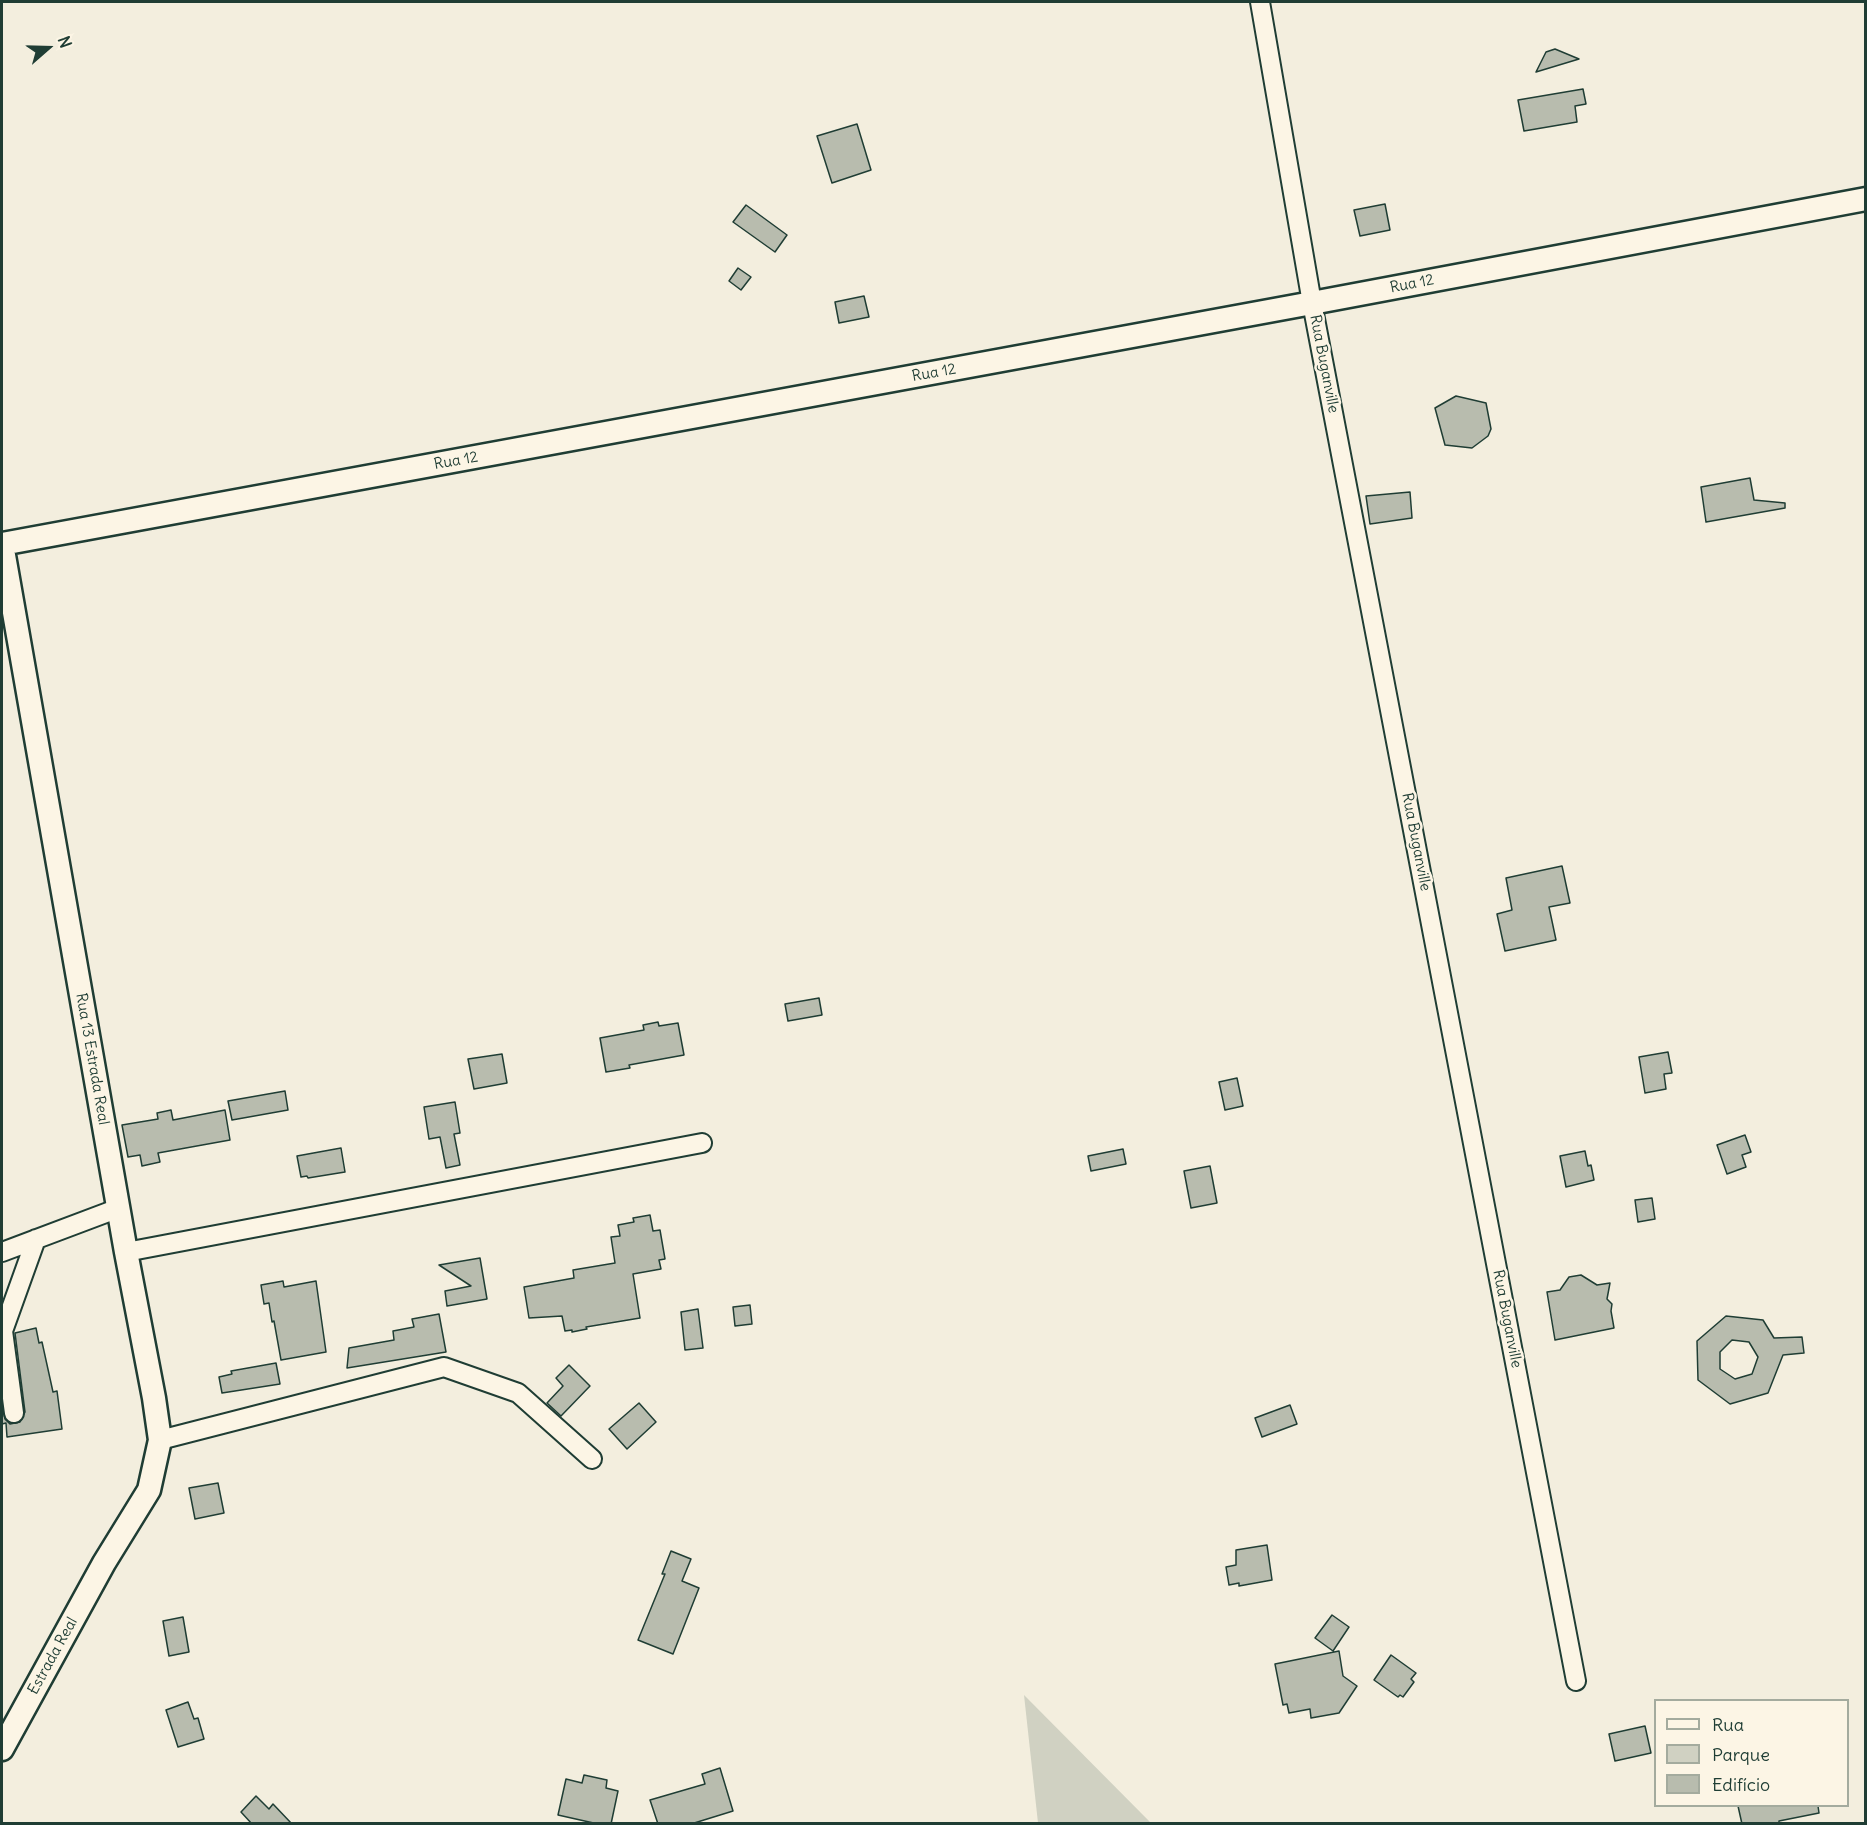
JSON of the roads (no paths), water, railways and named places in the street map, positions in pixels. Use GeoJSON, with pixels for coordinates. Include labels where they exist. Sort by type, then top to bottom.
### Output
{"type":"FeatureCollection","features":[{"type":"Feature","properties":{"kind":"street","name":"Rua Buganville"},"geometry":{"type":"LineString","coordinates":[[1260,2],[1312,303],[1576,1681]]}},
{"type":"Feature","properties":{"kind":"street","name":"Rua 12"},"geometry":{"type":"LineString","coordinates":[[2,544],[1866,199]]}},
{"type":"Feature","properties":{"kind":"street","name":"Rua 13 Estrada Real"},"geometry":{"type":"LineString","coordinates":[[2,544],[160,1440],[149,1490],[104,1563]]}},
{"type":"Feature","properties":{"kind":"street"},"geometry":{"type":"LineString","coordinates":[[126,1252],[702,1143]]}},
{"type":"Feature","properties":{"kind":"street"},"geometry":{"type":"LineString","coordinates":[[2,1252],[119,1208]]}},
{"type":"Feature","properties":{"kind":"street"},"geometry":{"type":"LineString","coordinates":[[14,1413],[3,1331],[36,1239]]}},
{"type":"Feature","properties":{"kind":"street"},"geometry":{"type":"LineString","coordinates":[[160,1440],[444,1367],[518,1393],[592,1459]]}},
{"type":"Feature","properties":{"kind":"street","name":"Estrada Real"},"geometry":{"type":"LineString","coordinates":[[2,1749],[104,1563]]}}]}
